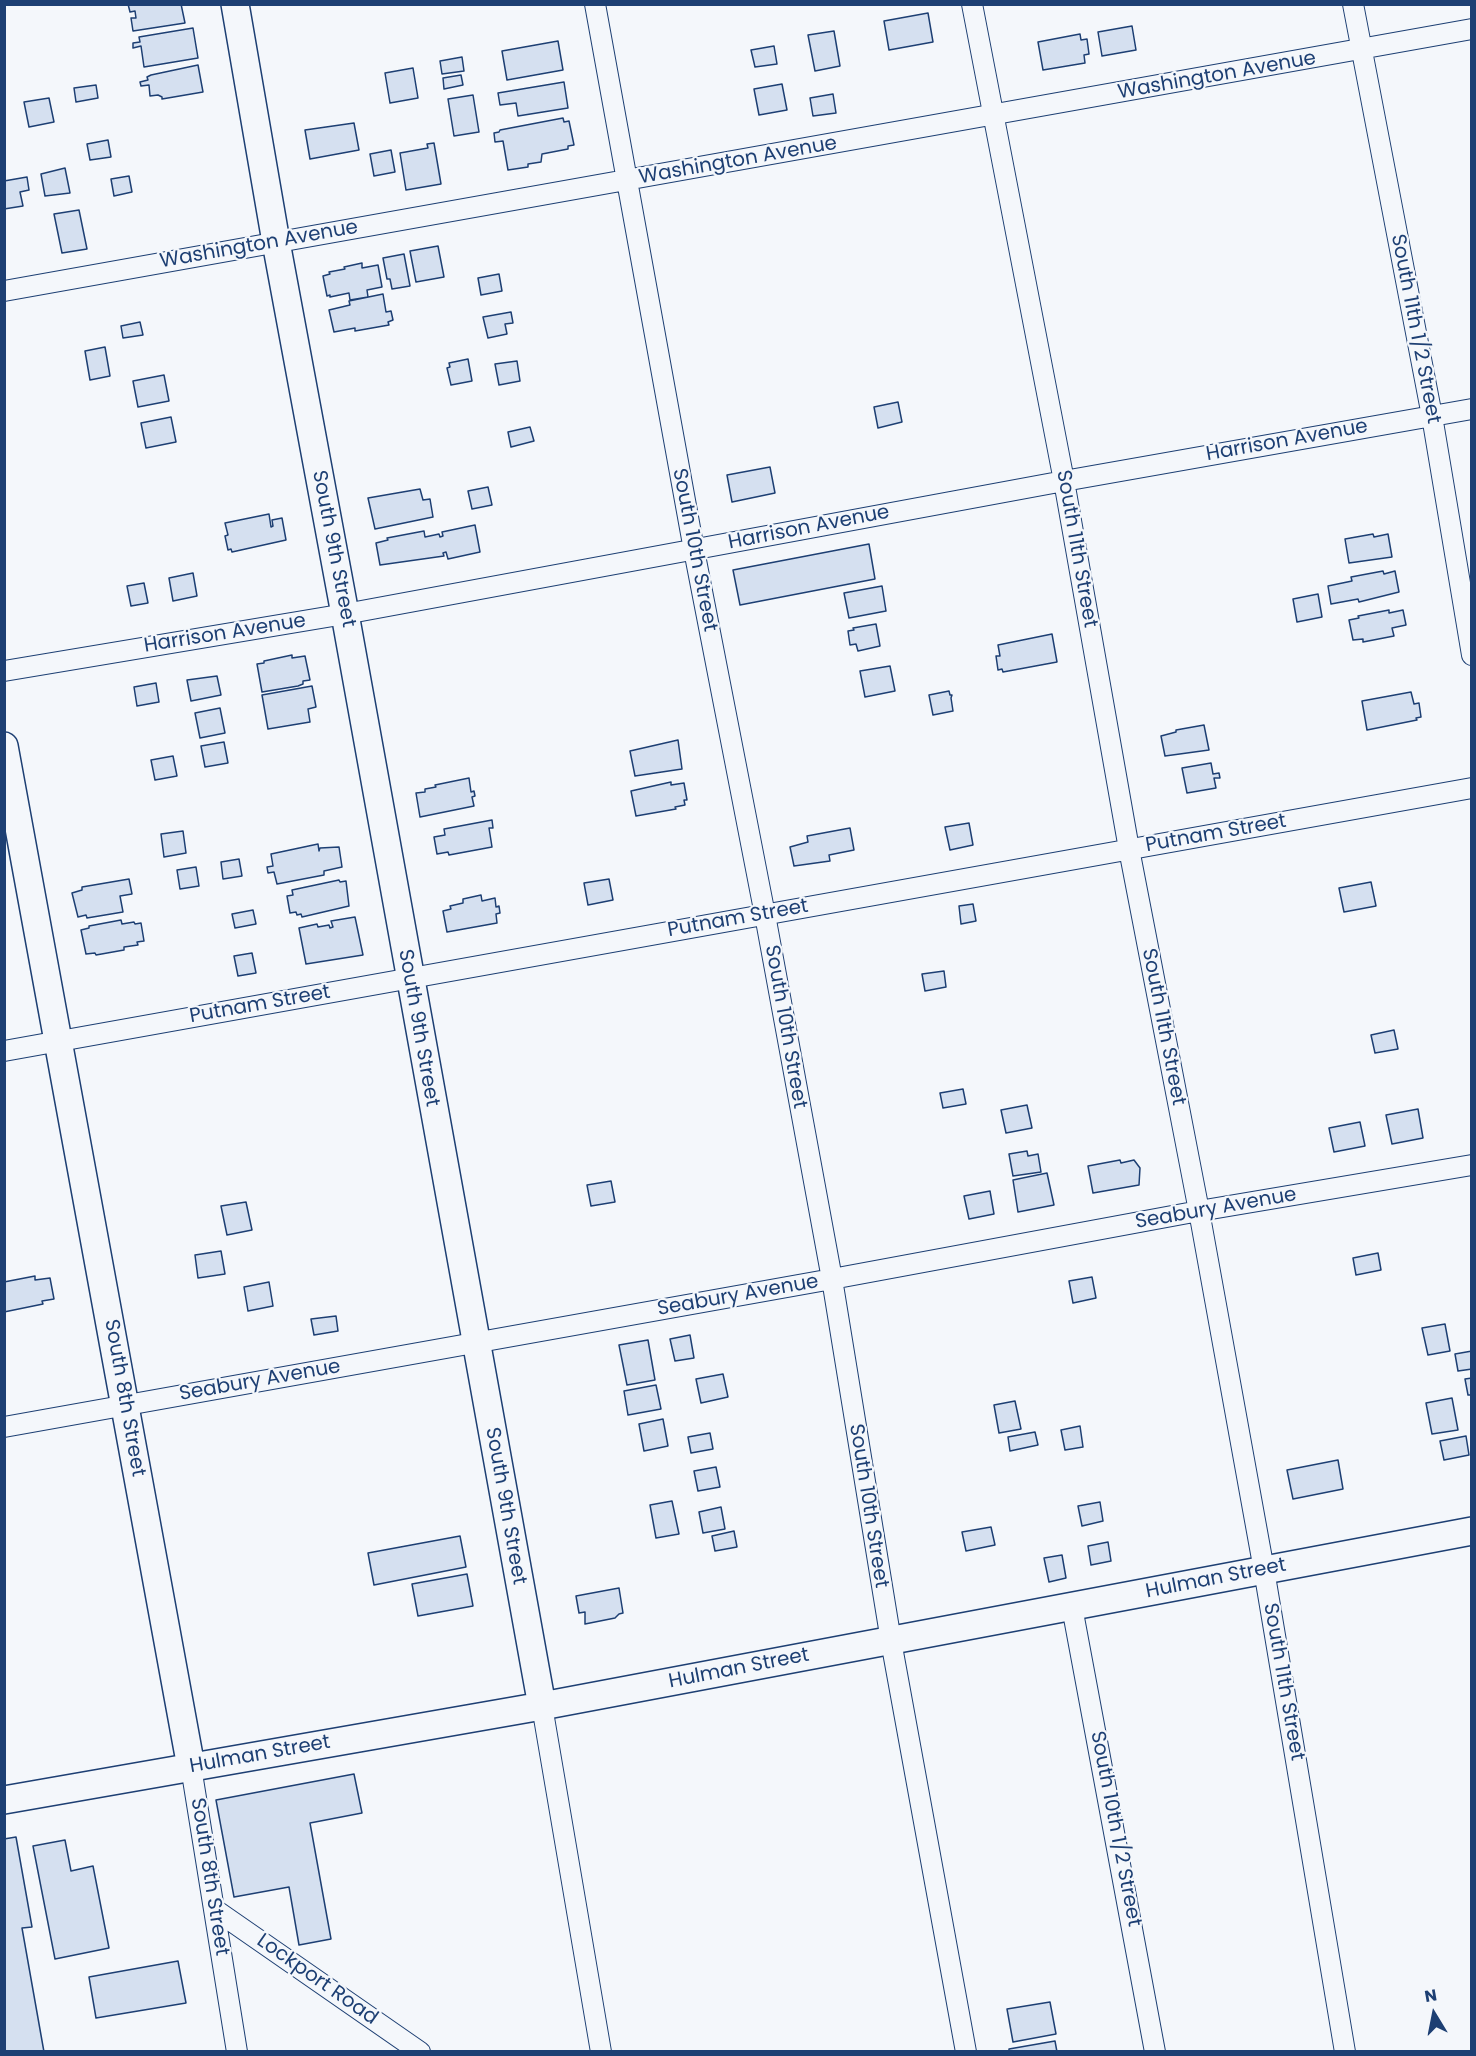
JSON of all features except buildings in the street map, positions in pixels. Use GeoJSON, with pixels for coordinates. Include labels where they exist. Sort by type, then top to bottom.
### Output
{"type":"FeatureCollection","features":[{"type":"Feature","properties":{"kind":"street","name":"South 9th Street"},"geometry":{"type":"LineString","coordinates":[[235,4],[276,242],[542,1706],[601,2052]]}},
{"type":"Feature","properties":{"kind":"street","name":"South 10th Street"},"geometry":{"type":"LineString","coordinates":[[595,4],[694,550],[765,915],[832,1279],[891,1641],[966,2052]]}},
{"type":"Feature","properties":{"kind":"street","name":"South 11th Street"},"geometry":{"type":"LineString","coordinates":[[972,4],[1064,481],[1129,849],[1199,1211],[1264,1570],[1345,2052]]}},
{"type":"Feature","properties":{"kind":"street","name":"South 11th 1/2 Street"},"geometry":{"type":"LineString","coordinates":[[1353,4],[1432,416],[1472,655]]}},
{"type":"Feature","properties":{"kind":"street","name":"Washington Avenue"},"geometry":{"type":"LineString","coordinates":[[4,291],[1472,29]]}},
{"type":"Feature","properties":{"kind":"street","name":"Harrison Avenue"},"geometry":{"type":"LineString","coordinates":[[4,671],[345,614],[1064,481],[1472,409]]}},
{"type":"Feature","properties":{"kind":"street","name":"South 8th Street"},"geometry":{"type":"LineString","coordinates":[[4,746],[191,1767],[237,2052]]}},
{"type":"Feature","properties":{"kind":"street","name":"Putnam Street"},"geometry":{"type":"LineString","coordinates":[[4,1051],[1472,788]]}},
{"type":"Feature","properties":{"kind":"street","name":"Seabury Avenue"},"geometry":{"type":"LineString","coordinates":[[4,1427],[1199,1211],[1472,1165]]}},
{"type":"Feature","properties":{"kind":"street","name":"Hulman Street"},"geometry":{"type":"LineString","coordinates":[[4,1800],[542,1706],[1472,1531]]}},
{"type":"Feature","properties":{"kind":"street","name":"South 10th 1/2 Street"},"geometry":{"type":"LineString","coordinates":[[1072,1607],[1155,2052]]}},
{"type":"Feature","properties":{"kind":"street","name":"Lockport Road"},"geometry":{"type":"LineString","coordinates":[[214,1910],[420,2052]]}}]}
